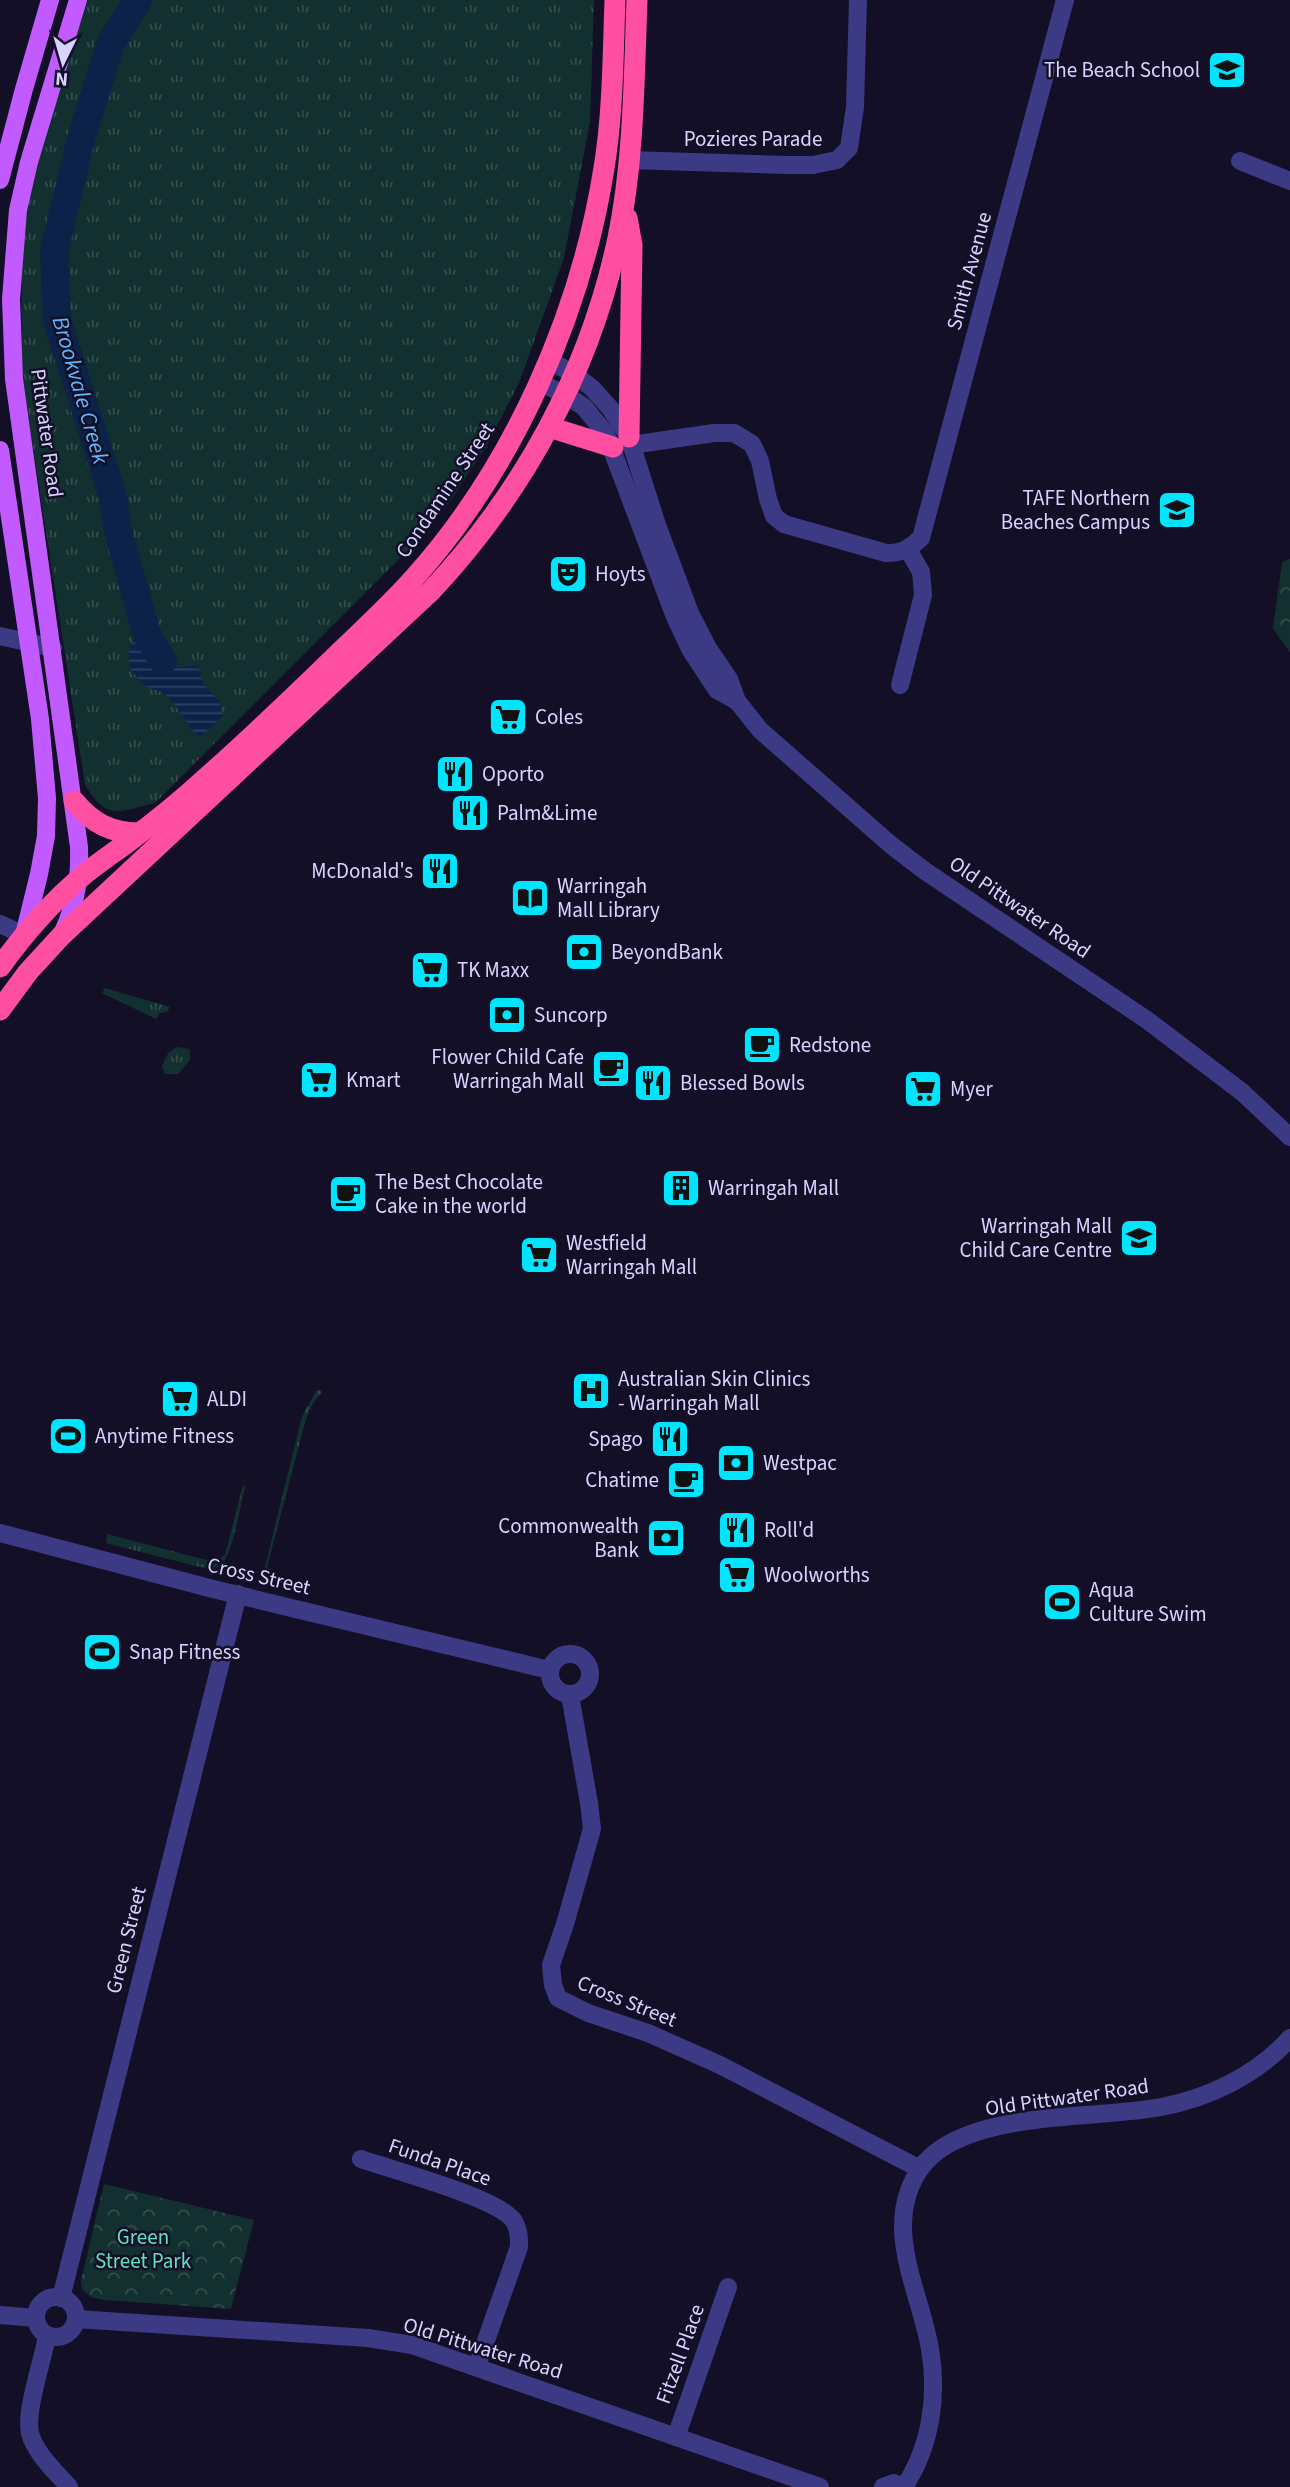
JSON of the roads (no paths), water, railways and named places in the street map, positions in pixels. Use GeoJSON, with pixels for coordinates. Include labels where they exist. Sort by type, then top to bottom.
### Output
{"type":"FeatureCollection","features":[{"type":"Feature","properties":{"kind":"highway","name":"Condamine Street"},"geometry":{"type":"LineString","coordinates":[[24,935],[80,877],[204,781],[278,713],[415,577],[434,555],[485,482],[509,443],[550,361],[586,255],[605,166],[610,118],[615,0]]}},
{"type":"Feature","properties":{"kind":"highway"},"geometry":{"type":"LineString","coordinates":[[0,1010],[28,972],[62,935],[431,591],[475,541],[506,500],[566,395],[609,274],[629,160],[637,0]]}},
{"type":"Feature","properties":{"kind":"highway"},"geometry":{"type":"LineString","coordinates":[[549,427],[624,443],[632,246],[624,199]]}},
{"type":"Feature","properties":{"kind":"highway"},"geometry":{"type":"LineString","coordinates":[[74,800],[97,824],[122,833],[139,833]]}},
{"type":"Feature","properties":{"kind":"highway"},"geometry":{"type":"LineString","coordinates":[[0,967],[24,935]]}},
{"type":"Feature","properties":{"kind":"main road"},"geometry":{"type":"LineString","coordinates":[[0,180],[3,154],[51,0]]}},
{"type":"Feature","properties":{"kind":"main road","name":"Pittwater Road"},"geometry":{"type":"LineString","coordinates":[[62,935],[74,908],[80,877],[74,800],[14,379],[6,299],[18,211],[29,162],[78,0]]}},
{"type":"Feature","properties":{"kind":"main road"},"geometry":{"type":"LineString","coordinates":[[0,450],[43,745],[47,798],[46,836],[24,935]]}},
{"type":"Feature","properties":{"kind":"street","name":"Pozieres Parade"},"geometry":{"type":"LineString","coordinates":[[629,160],[786,165],[813,165],[837,160],[849,148],[855,107],[858,0]]}},
{"type":"Feature","properties":{"kind":"street","name":"Smith Avenue"},"geometry":{"type":"LineString","coordinates":[[908,549],[920,538],[926,522],[1065,0]]}},
{"type":"Feature","properties":{"kind":"street"},"geometry":{"type":"LineString","coordinates":[[3,154],[29,162]]}},
{"type":"Feature","properties":{"kind":"street"},"geometry":{"type":"LineString","coordinates":[[1240,161],[1290,181]]}},
{"type":"Feature","properties":{"kind":"street","name":"Old Pittwater Road"},"geometry":{"type":"LineString","coordinates":[[550,361],[574,374],[610,408],[624,443],[675,617],[690,649],[718,690],[737,701],[760,730],[891,845],[964,898],[1147,1020],[1242,1092],[1290,1137]]}},
{"type":"Feature","properties":{"kind":"street","name":"Old Pittwater Road"},"geometry":{"type":"LineString","coordinates":[[539,382],[584,407],[624,443]]}},
{"type":"Feature","properties":{"kind":"street"},"geometry":{"type":"LineString","coordinates":[[624,443],[734,433],[752,444],[760,461],[774,516],[783,524],[886,553],[899,553],[908,549],[921,572],[923,595],[900,685]]}},
{"type":"Feature","properties":{"kind":"street"},"geometry":{"type":"LineString","coordinates":[[0,636],[53,648]]}},
{"type":"Feature","properties":{"kind":"street"},"geometry":{"type":"LineString","coordinates":[[0,924],[24,935]]}},
{"type":"Feature","properties":{"kind":"street","name":"Cross Street"},"geometry":{"type":"LineString","coordinates":[[0,1533],[549,1670]]}},
{"type":"Feature","properties":{"kind":"street","name":"Green Street"},"geometry":{"type":"LineString","coordinates":[[61,2298],[75,2232],[238,1594]]}},
{"type":"Feature","properties":{"kind":"street"},"geometry":{"type":"LineString","coordinates":[[566,1654],[579,1656],[585,1661],[590,1674],[588,1684],[584,1690],[570,1695],[554,1688],[550,1682],[549,1670],[559,1657],[566,1654]]}},
{"type":"Feature","properties":{"kind":"street","name":"Cross Street"},"geometry":{"type":"LineString","coordinates":[[570,1695],[592,1829],[551,1965],[553,1985],[558,1998],[588,2013],[648,2033],[720,2065],[920,2169]]}},
{"type":"Feature","properties":{"kind":"street","name":"Old Pittwater Road"},"geometry":{"type":"LineString","coordinates":[[904,2487],[922,2455],[932,2399],[930,2347],[908,2264],[903,2227],[907,2196],[920,2169],[941,2148],[955,2139],[974,2133],[1053,2119],[1159,2108],[1191,2100],[1241,2078],[1264,2062],[1290,2038]]}},
{"type":"Feature","properties":{"kind":"street","name":"Funda Place"},"geometry":{"type":"LineString","coordinates":[[361,2159],[487,2202],[513,2219],[520,2234],[519,2247],[477,2366]]}},
{"type":"Feature","properties":{"kind":"street","name":"Fitzell Place"},"geometry":{"type":"LineString","coordinates":[[676,2437],[728,2287]]}},
{"type":"Feature","properties":{"kind":"street"},"geometry":{"type":"LineString","coordinates":[[51,2298],[61,2298],[72,2305],[76,2319],[73,2328],[66,2335],[57,2337],[40,2330],[36,2318],[37,2309],[43,2302],[51,2298]]}},
{"type":"Feature","properties":{"kind":"street"},"geometry":{"type":"LineString","coordinates":[[0,2315],[36,2318]]}},
{"type":"Feature","properties":{"kind":"street","name":"Old Pittwater Road"},"geometry":{"type":"LineString","coordinates":[[76,2319],[368,2338],[412,2345],[820,2487]]}},
{"type":"Feature","properties":{"kind":"street"},"geometry":{"type":"LineString","coordinates":[[47,2335],[30,2415],[30,2434],[43,2456],[69,2487]]}},
{"type":"Feature","properties":{"kind":"street"},"geometry":{"type":"LineString","coordinates":[[883,2487],[894,2483],[904,2487]]}},
{"type":"Feature","properties":{"kind":"water"},"geometry":{"type":"Polygon","coordinates":[[[151,625],[173,665],[198,665],[203,683],[219,702],[223,716],[200,737],[166,695],[146,686],[132,669],[130,648],[138,634],[151,625]]]}},
{"type":"Feature","properties":{"kind":"waterway","name":"Brookvale Creek"},"geometry":{"type":"LineString","coordinates":[[138,0],[111,43],[81,139],[54,252],[57,320],[113,497],[118,531],[147,635],[163,661]]}},
{"type":"Feature","properties":{"kind":"place","name":"The Beach School"},"geometry":{"type":"Point","coordinates":[1227,70]}},
{"type":"Feature","properties":{"kind":"place","name":"TAFE Northern Beaches Campus"},"geometry":{"type":"Point","coordinates":[1177,510]}},
{"type":"Feature","properties":{"kind":"place","name":"Hoyts"},"geometry":{"type":"Point","coordinates":[568,574]}},
{"type":"Feature","properties":{"kind":"place","name":"Coles"},"geometry":{"type":"Point","coordinates":[508,717]}},
{"type":"Feature","properties":{"kind":"place","name":"Oporto"},"geometry":{"type":"Point","coordinates":[455,774]}},
{"type":"Feature","properties":{"kind":"place","name":"Palm&Lime"},"geometry":{"type":"Point","coordinates":[470,813]}},
{"type":"Feature","properties":{"kind":"place","name":"McDonald's"},"geometry":{"type":"Point","coordinates":[440,871]}},
{"type":"Feature","properties":{"kind":"place","name":"Warringah Mall Library"},"geometry":{"type":"Point","coordinates":[530,898]}},
{"type":"Feature","properties":{"kind":"place","name":"BeyondBank"},"geometry":{"type":"Point","coordinates":[584,952]}},
{"type":"Feature","properties":{"kind":"place","name":"TK Maxx"},"geometry":{"type":"Point","coordinates":[430,970]}},
{"type":"Feature","properties":{"kind":"place","name":"Suncorp"},"geometry":{"type":"Point","coordinates":[507,1015]}},
{"type":"Feature","properties":{"kind":"place","name":"Redstone"},"geometry":{"type":"Point","coordinates":[762,1045]}},
{"type":"Feature","properties":{"kind":"place","name":"Flower Child Cafe Warringah Mall"},"geometry":{"type":"Point","coordinates":[611,1069]}},
{"type":"Feature","properties":{"kind":"place","name":"Kmart"},"geometry":{"type":"Point","coordinates":[319,1080]}},
{"type":"Feature","properties":{"kind":"place","name":"Blessed Bowls"},"geometry":{"type":"Point","coordinates":[653,1083]}},
{"type":"Feature","properties":{"kind":"place","name":"Myer"},"geometry":{"type":"Point","coordinates":[923,1089]}},
{"type":"Feature","properties":{"kind":"place","name":"Warringah Mall"},"geometry":{"type":"Point","coordinates":[681,1188]}},
{"type":"Feature","properties":{"kind":"place","name":"The Best Chocolate Cake in the world"},"geometry":{"type":"Point","coordinates":[348,1194]}},
{"type":"Feature","properties":{"kind":"place","name":"Warringah Mall Child Care Centre"},"geometry":{"type":"Point","coordinates":[1139,1238]}},
{"type":"Feature","properties":{"kind":"place","name":"Westfield Warringah Mall"},"geometry":{"type":"Point","coordinates":[539,1255]}},
{"type":"Feature","properties":{"kind":"place","name":"Australian Skin Clinics - Warringah Mall"},"geometry":{"type":"Point","coordinates":[591,1391]}},
{"type":"Feature","properties":{"kind":"place","name":"ALDI"},"geometry":{"type":"Point","coordinates":[180,1399]}},
{"type":"Feature","properties":{"kind":"place","name":"Anytime Fitness"},"geometry":{"type":"Point","coordinates":[68,1436]}},
{"type":"Feature","properties":{"kind":"place","name":"Spago"},"geometry":{"type":"Point","coordinates":[670,1439]}},
{"type":"Feature","properties":{"kind":"place","name":"Westpac"},"geometry":{"type":"Point","coordinates":[736,1463]}},
{"type":"Feature","properties":{"kind":"place","name":"Chatime"},"geometry":{"type":"Point","coordinates":[686,1480]}},
{"type":"Feature","properties":{"kind":"place","name":"Roll'd"},"geometry":{"type":"Point","coordinates":[737,1530]}},
{"type":"Feature","properties":{"kind":"place","name":"Commonwealth Bank"},"geometry":{"type":"Point","coordinates":[666,1538]}},
{"type":"Feature","properties":{"kind":"place","name":"Woolworths"},"geometry":{"type":"Point","coordinates":[737,1575]}},
{"type":"Feature","properties":{"kind":"place","name":"Aqua Culture Swim"},"geometry":{"type":"Point","coordinates":[1062,1602]}},
{"type":"Feature","properties":{"kind":"place","name":"Snap Fitness"},"geometry":{"type":"Point","coordinates":[102,1652]}},
{"type":"Feature","properties":{"kind":"park label","name":"Green Street Park"},"geometry":{"type":"Point","coordinates":[143,2249]}}]}
